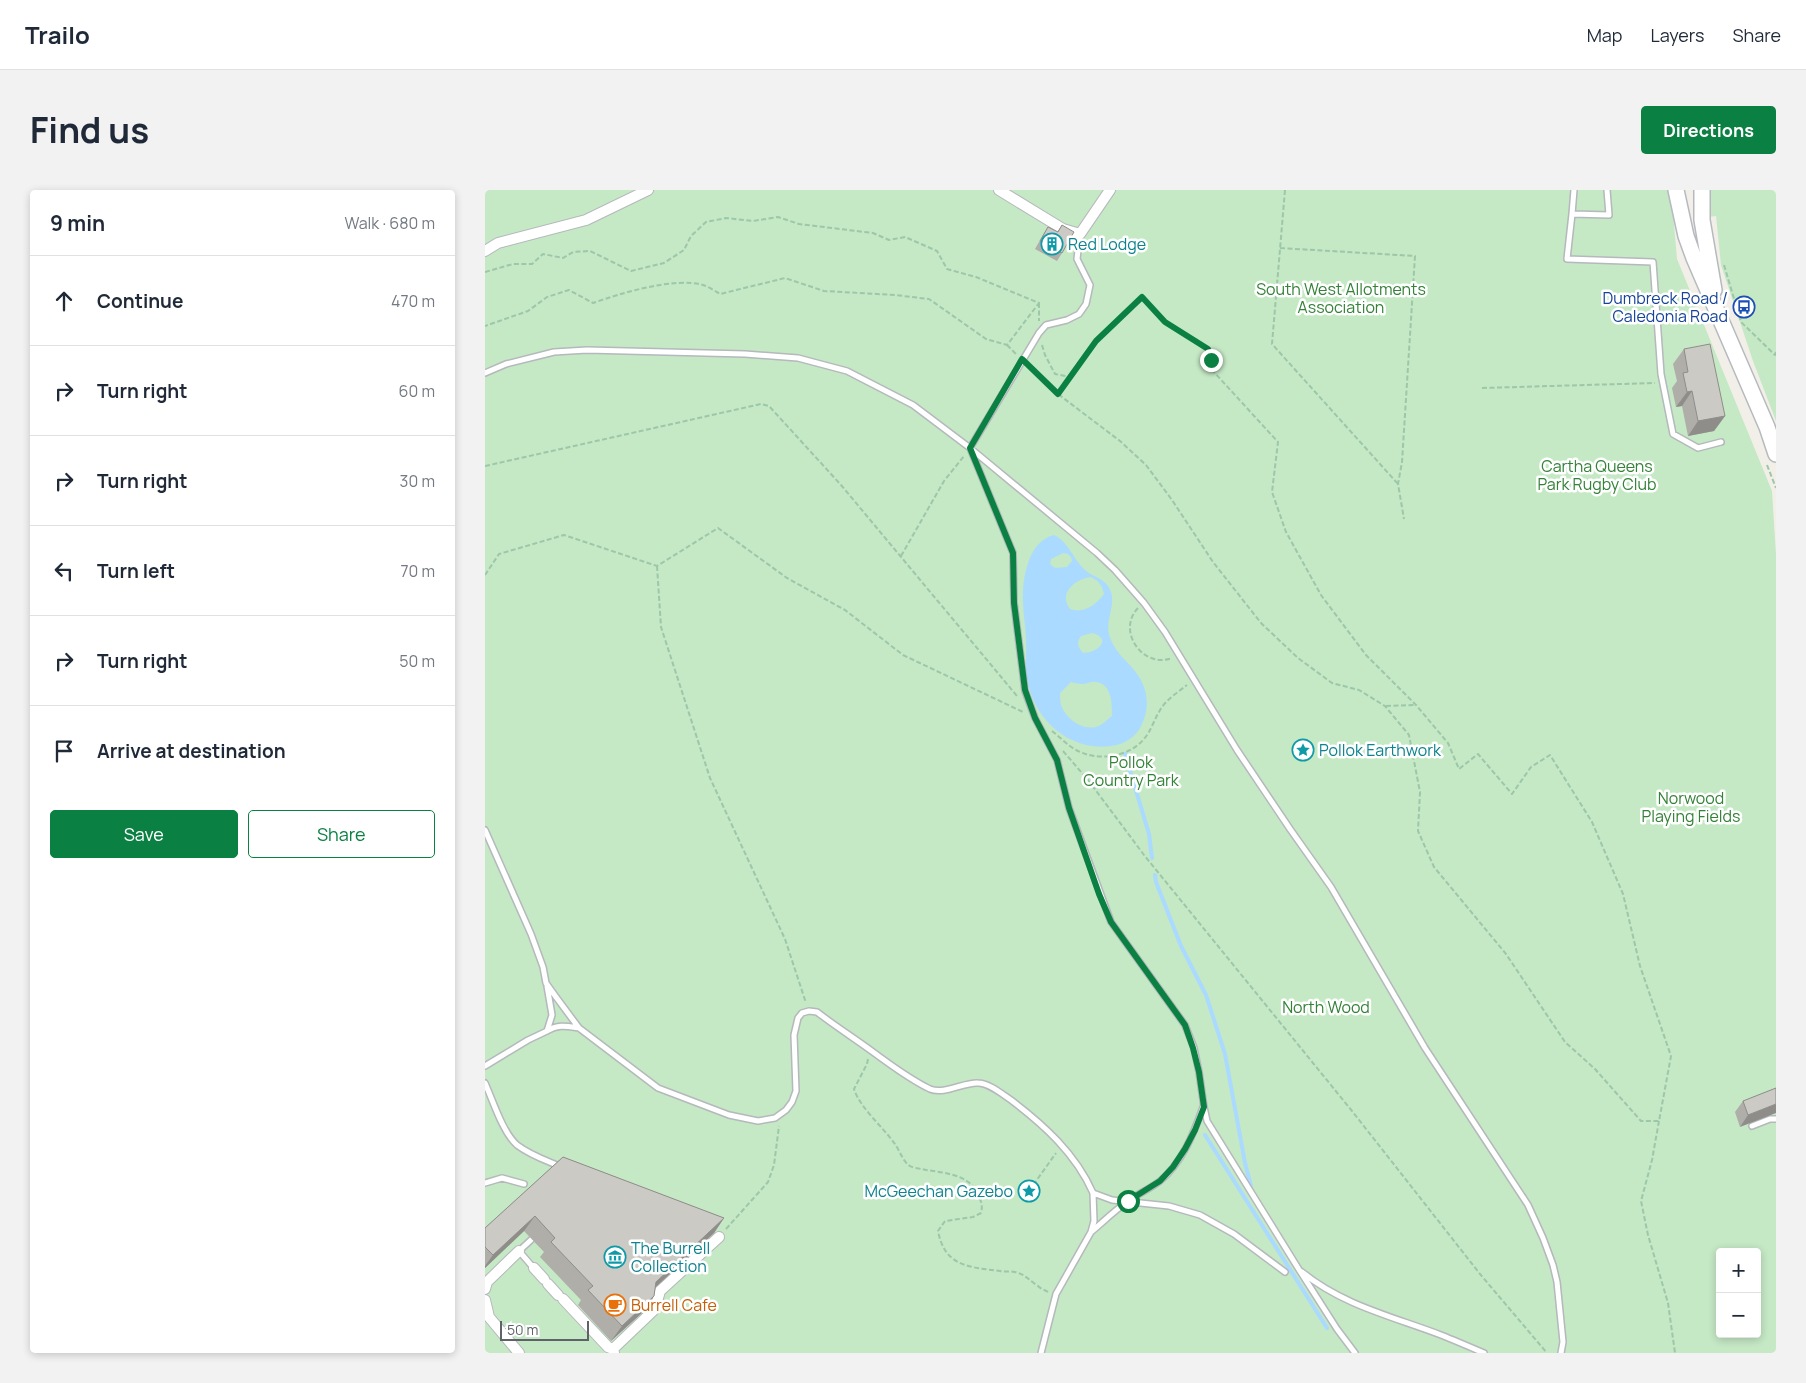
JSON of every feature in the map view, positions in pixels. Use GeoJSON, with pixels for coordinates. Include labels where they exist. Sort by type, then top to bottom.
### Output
{"type":"FeatureCollection","features":[{"type":"Feature","properties":{"kind":"main road"},"geometry":{"type":"LineString","coordinates":[[1676,190],[1686,236],[1717,314],[1767,428],[1776,454]]}},
{"type":"Feature","properties":{"kind":"main road"},"geometry":{"type":"LineString","coordinates":[[1702,190],[1702,220],[1717,314]]}},
{"type":"Feature","properties":{"kind":"street"},"geometry":{"type":"LineString","coordinates":[[485,251],[498,243],[586,220],[648,190]]}},
{"type":"Feature","properties":{"kind":"street"},"geometry":{"type":"LineString","coordinates":[[999,190],[1063,229],[1080,234],[1109,190]]}},
{"type":"Feature","properties":{"kind":"street"},"geometry":{"type":"LineString","coordinates":[[532,1266],[613,1351],[655,1309],[660,1291],[722,1234]]}},
{"type":"Feature","properties":{"kind":"street"},"geometry":{"type":"LineString","coordinates":[[485,1288],[487,1282],[519,1251]]}},
{"type":"Feature","properties":{"kind":"street"},"geometry":{"type":"LineString","coordinates":[[485,1300],[487,1322],[519,1353]]}},
{"type":"Feature","properties":{"kind":"lane"},"geometry":{"type":"LineString","coordinates":[[1574,190],[1567,258],[1653,262],[1662,383],[1673,434],[1698,448],[1721,442]]}},
{"type":"Feature","properties":{"kind":"lane"},"geometry":{"type":"LineString","coordinates":[[1572,214],[1609,215],[1607,190]]}},
{"type":"Feature","properties":{"kind":"lane"},"geometry":{"type":"LineString","coordinates":[[970,448],[1039,332],[1046,325],[1067,320],[1079,314],[1086,304],[1090,285],[1077,259],[1080,234]]}},
{"type":"Feature","properties":{"kind":"lane"},"geometry":{"type":"LineString","coordinates":[[485,373],[506,364],[554,352],[587,350],[745,354],[798,358],[847,371],[913,405],[970,448],[1097,553],[1144,603],[1165,632],[1237,750],[1289,830],[1331,887],[1425,1048],[1528,1204],[1553,1265],[1557,1282],[1563,1342],[1561,1353]]}},
{"type":"Feature","properties":{"kind":"lane"},"geometry":{"type":"LineString","coordinates":[[970,448],[1013,553],[1014,603],[1025,690],[1035,718],[1057,760],[1069,808],[1111,922],[1185,1025],[1199,1072],[1207,1121],[1298,1268],[1337,1329],[1355,1353]]}},
{"type":"Feature","properties":{"kind":"lane"},"geometry":{"type":"LineString","coordinates":[[485,830],[531,934],[543,967],[552,1015],[547,1032]]}},
{"type":"Feature","properties":{"kind":"lane"},"geometry":{"type":"LineString","coordinates":[[547,983],[579,1028],[658,1088],[729,1115],[758,1121],[775,1118],[786,1110],[792,1102],[796,1090],[793,1035],[798,1018],[802,1013],[809,1011],[817,1012],[914,1081],[932,1090],[949,1089],[978,1083],[1004,1095],[1035,1118],[1063,1146],[1088,1182],[1093,1193],[1094,1216],[1091,1232],[1056,1294],[1041,1353]]}},
{"type":"Feature","properties":{"kind":"lane"},"geometry":{"type":"LineString","coordinates":[[485,1066],[527,1040],[547,1032],[553,1027],[563,1025],[579,1028]]}},
{"type":"Feature","properties":{"kind":"lane"},"geometry":{"type":"LineString","coordinates":[[485,1083],[507,1133],[516,1144],[535,1156],[562,1167]]}},
{"type":"Feature","properties":{"kind":"lane"},"geometry":{"type":"LineString","coordinates":[[1091,1232],[1128,1201],[1160,1181],[1173,1167],[1192,1136],[1204,1107]]}},
{"type":"Feature","properties":{"kind":"lane"},"geometry":{"type":"LineString","coordinates":[[1752,1126],[1770,1118],[1776,1118]]}},
{"type":"Feature","properties":{"kind":"lane"},"geometry":{"type":"LineString","coordinates":[[485,1183],[501,1178],[524,1184]]}},
{"type":"Feature","properties":{"kind":"lane"},"geometry":{"type":"LineString","coordinates":[[1093,1193],[1112,1200],[1169,1206],[1189,1211],[1206,1218],[1234,1234],[1285,1272]]}},
{"type":"Feature","properties":{"kind":"lane"},"geometry":{"type":"LineString","coordinates":[[532,1239],[519,1251],[532,1266]]}},
{"type":"Feature","properties":{"kind":"lane"},"geometry":{"type":"LineString","coordinates":[[1298,1268],[1329,1292],[1484,1353]]}},
{"type":"Feature","properties":{"kind":"path"},"geometry":{"type":"LineString","coordinates":[[1285,190],[1272,344],[1398,484]]}},
{"type":"Feature","properties":{"kind":"path"},"geometry":{"type":"LineString","coordinates":[[485,272],[513,264],[532,264],[543,254],[563,258],[573,252],[590,251],[631,271],[665,262],[683,250],[691,236],[706,222],[726,218],[753,221],[778,217],[799,224],[873,233],[889,240],[905,237],[937,251],[947,269],[976,277],[1039,303]]}},
{"type":"Feature","properties":{"kind":"path"},"geometry":{"type":"LineString","coordinates":[[1280,248],[1415,256],[1402,462],[1398,484],[1404,519]]}},
{"type":"Feature","properties":{"kind":"path"},"geometry":{"type":"LineString","coordinates":[[1722,258],[1741,322],[1775,355],[1776,352]]}},
{"type":"Feature","properties":{"kind":"path"},"geometry":{"type":"LineString","coordinates":[[485,326],[528,311],[547,297],[569,290],[593,303],[614,296],[674,282],[703,285],[720,294],[785,278],[824,291],[929,299],[986,339],[1007,345],[1058,394],[1120,441],[1146,465],[1172,500],[1213,562],[1261,624],[1298,658],[1332,683],[1359,690],[1385,706],[1409,734],[1420,792],[1418,831],[1434,867],[1506,954],[1565,1042],[1595,1068],[1641,1121],[1659,1121]]}},
{"type":"Feature","properties":{"kind":"path"},"geometry":{"type":"LineString","coordinates":[[1058,394],[1096,341],[1142,297],[1165,322],[1208,349],[1213,371],[1278,442],[1272,492],[1286,532],[1321,595],[1366,655],[1416,705],[1448,743],[1459,769],[1478,754],[1512,794],[1531,767],[1550,755],[1592,822],[1623,894],[1640,966],[1671,1056],[1652,1160],[1641,1201],[1648,1236],[1668,1303],[1675,1353]]}},
{"type":"Feature","properties":{"kind":"path"},"geometry":{"type":"LineString","coordinates":[[1039,303],[1039,332],[1045,354],[1055,374],[1070,377]]}},
{"type":"Feature","properties":{"kind":"path"},"geometry":{"type":"LineString","coordinates":[[1007,345],[1039,303]]}},
{"type":"Feature","properties":{"kind":"path"},"geometry":{"type":"LineString","coordinates":[[1482,388],[1662,383]]}},
{"type":"Feature","properties":{"kind":"path"},"geometry":{"type":"LineString","coordinates":[[901,556],[944,480],[970,448]]}},
{"type":"Feature","properties":{"kind":"path"},"geometry":{"type":"LineString","coordinates":[[657,566],[718,528],[787,578],[845,610],[903,655],[1035,718],[1077,751],[1091,755],[1108,757],[1133,749],[1145,738],[1169,699],[1195,679]]}},
{"type":"Feature","properties":{"kind":"path"},"geometry":{"type":"LineString","coordinates":[[485,575],[499,554],[564,535],[657,566]]}},
{"type":"Feature","properties":{"kind":"path"},"geometry":{"type":"LineString","coordinates":[[657,566],[661,627],[710,778],[785,939],[809,1011]]}},
{"type":"Feature","properties":{"kind":"path"},"geometry":{"type":"LineString","coordinates":[[1144,603],[1132,618],[1130,632],[1134,644],[1142,653],[1151,658],[1171,659],[1178,653]]}},
{"type":"Feature","properties":{"kind":"path"},"geometry":{"type":"LineString","coordinates":[[1385,706],[1416,705]]}},
{"type":"Feature","properties":{"kind":"path"},"geometry":{"type":"LineString","coordinates":[[869,1049],[867,1064],[855,1089],[857,1097],[889,1137],[904,1160],[911,1167],[957,1176],[969,1182],[980,1197],[983,1207],[981,1212],[973,1217],[945,1221],[938,1231],[941,1246],[947,1254],[962,1264],[973,1268],[1015,1272],[1030,1278],[1050,1294],[1056,1294]]}},
{"type":"Feature","properties":{"kind":"path"},"geometry":{"type":"LineString","coordinates":[[722,1234],[768,1182],[776,1152],[779,1115]]}},
{"type":"Feature","properties":{"kind":"path"},"geometry":{"type":"LineString","coordinates":[[1029,1191],[1063,1146]]}},
{"type":"Feature","properties":{"kind":"green space","name":"North Wood"},"geometry":{"type":"Polygon","coordinates":[[[485,190],[1671,190],[1677,259],[1772,491],[1776,555],[1776,1353],[485,1353],[485,190]]]}},
{"type":"Feature","properties":{"kind":"green space"},"geometry":{"type":"Polygon","coordinates":[[[1709,190],[1776,190],[1776,421],[1753,361],[1721,265],[1716,216],[1708,217],[1709,190]]]}},
{"type":"Feature","properties":{"kind":"water"},"geometry":{"type":"Polygon","coordinates":[[[1054,535],[1064,542],[1082,567],[1104,581],[1111,592],[1112,604],[1108,627],[1111,640],[1118,653],[1139,677],[1145,690],[1147,704],[1144,719],[1139,730],[1129,740],[1120,744],[1096,746],[1081,744],[1067,738],[1045,718],[1036,706],[1030,692],[1026,668],[1023,593],[1028,562],[1038,545],[1054,535]],[[1063,553],[1051,559],[1050,564],[1055,568],[1067,567],[1072,561],[1068,554],[1063,553]],[[1091,577],[1074,584],[1067,592],[1066,598],[1070,609],[1080,610],[1089,608],[1104,594],[1096,580],[1091,577]],[[1092,633],[1081,636],[1078,645],[1083,653],[1094,651],[1101,645],[1101,638],[1098,635],[1092,633]],[[1071,682],[1060,693],[1063,710],[1081,726],[1099,726],[1112,716],[1110,695],[1105,686],[1101,684],[1094,682],[1082,684],[1071,682]]]}},
{"type":"Feature","properties":{"kind":"building"},"geometry":{"type":"Polygon","coordinates":[[[1062,225],[1074,232],[1062,253],[1040,241],[1048,227],[1058,232],[1062,225]]]}},
{"type":"Feature","properties":{"kind":"building"},"geometry":{"type":"Polygon","coordinates":[[[1710,344],[1725,416],[1698,421],[1692,391],[1687,392],[1683,373],[1688,372],[1684,349],[1710,344]]]}},
{"type":"Feature","properties":{"kind":"building"},"geometry":{"type":"Polygon","coordinates":[[[1776,1088],[1776,1104],[1748,1115],[1743,1101],[1776,1088]]]}},
{"type":"Feature","properties":{"kind":"building","name":"The Burrell Collection"},"geometry":{"type":"Polygon","coordinates":[[[563,1157],[724,1218],[656,1282],[654,1296],[622,1326],[588,1290],[593,1286],[551,1242],[555,1238],[535,1216],[493,1255],[485,1247],[485,1228],[563,1157]]]}},
{"type":"Feature","properties":{"kind":"waterway"},"geometry":{"type":"LineString","coordinates":[[1125,754],[1149,834],[1152,858]]}},
{"type":"Feature","properties":{"kind":"waterway"},"geometry":{"type":"LineString","coordinates":[[1155,875],[1181,946],[1206,995],[1225,1054],[1251,1186]]}},
{"type":"Feature","properties":{"kind":"waterway"},"geometry":{"type":"LineString","coordinates":[[1205,1135],[1327,1328]]}},
{"type":"Feature","properties":{"kind":"place","name":"Red Lodge"},"geometry":{"type":"Point","coordinates":[1052,244]}},
{"type":"Feature","properties":{"kind":"place","name":"Dumbreck Road / Caledonia Road"},"geometry":{"type":"Point","coordinates":[1744,307]}},
{"type":"Feature","properties":{"kind":"place","name":"Pollok Earthwork"},"geometry":{"type":"Point","coordinates":[1303,750]}},
{"type":"Feature","properties":{"kind":"place","name":"McGeechan Gazebo"},"geometry":{"type":"Point","coordinates":[1029,1191]}},
{"type":"Feature","properties":{"kind":"place","name":"The Burrell Collection"},"geometry":{"type":"Point","coordinates":[615,1257]}},
{"type":"Feature","properties":{"kind":"place","name":"Burrell Cafe"},"geometry":{"type":"Point","coordinates":[615,1305]}},
{"type":"Feature","properties":{"kind":"route"},"geometry":{"type":"LineString","coordinates":[[1128,1201],[1160,1181],[1173,1167],[1185,1149],[1204,1107],[1199,1072],[1185,1025],[1122,939],[1111,922],[1099,894],[1069,808],[1057,760],[1035,718],[1025,690],[1017,640],[1013,553],[970,448],[1022,359],[1058,394],[1096,341],[1142,297],[1165,322],[1208,349],[1211,360]]}},
{"type":"Feature","properties":{"kind":"park label","name":"South West Allotments Association"},"geometry":{"type":"Point","coordinates":[1341,298]}},
{"type":"Feature","properties":{"kind":"park label","name":"Cartha Queens Park Rugby Club"},"geometry":{"type":"Point","coordinates":[1597,475]}},
{"type":"Feature","properties":{"kind":"park label","name":"Pollok Country Park"},"geometry":{"type":"Point","coordinates":[1131,771]}},
{"type":"Feature","properties":{"kind":"park label","name":"Norwood Playing Fields"},"geometry":{"type":"Point","coordinates":[1691,807]}}]}
